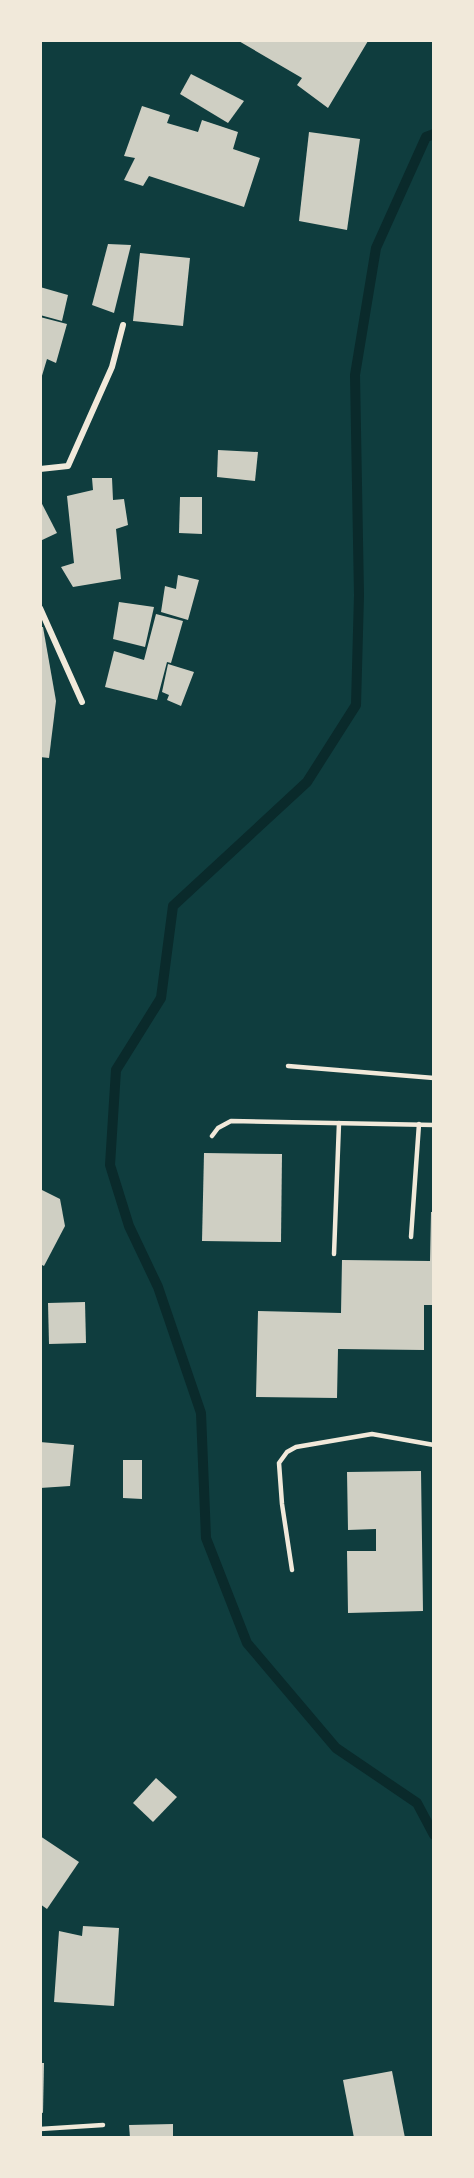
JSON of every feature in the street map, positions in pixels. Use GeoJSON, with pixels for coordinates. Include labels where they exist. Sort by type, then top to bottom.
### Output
{"type":"FeatureCollection","features":[{"type":"Feature","properties":{"kind":"street"},"geometry":{"type":"LineString","coordinates":[[40,469],[68,466],[112,367],[123,325]]}},
{"type":"Feature","properties":{"kind":"street"},"geometry":{"type":"LineString","coordinates":[[40,608],[82,702]]}},
{"type":"Feature","properties":{"kind":"lane"},"geometry":{"type":"LineString","coordinates":[[288,1066],[434,1078]]}},
{"type":"Feature","properties":{"kind":"lane"},"geometry":{"type":"LineString","coordinates":[[212,1136],[218,1128],[231,1121],[434,1125]]}},
{"type":"Feature","properties":{"kind":"lane"},"geometry":{"type":"LineString","coordinates":[[334,1254],[339,1123]]}},
{"type":"Feature","properties":{"kind":"lane"},"geometry":{"type":"LineString","coordinates":[[411,1237],[419,1124]]}},
{"type":"Feature","properties":{"kind":"lane"},"geometry":{"type":"LineString","coordinates":[[292,1570],[282,1504],[279,1462],[287,1452],[296,1447],[372,1434],[434,1445]]}},
{"type":"Feature","properties":{"kind":"lane"},"geometry":{"type":"LineString","coordinates":[[40,2129],[103,2125]]}},
{"type":"Feature","properties":{"kind":"building"},"geometry":{"type":"Polygon","coordinates":[[[237,40],[368,41],[328,108],[297,85],[302,78],[237,40]]]}},
{"type":"Feature","properties":{"kind":"building"},"geometry":{"type":"Polygon","coordinates":[[[191,74],[244,101],[228,123],[180,94],[191,74]]]}},
{"type":"Feature","properties":{"kind":"building"},"geometry":{"type":"Polygon","coordinates":[[[142,106],[170,115],[167,123],[198,132],[202,120],[238,132],[233,149],[260,158],[244,207],[149,176],[143,186],[124,180],[135,158],[124,156],[142,106]]]}},
{"type":"Feature","properties":{"kind":"building"},"geometry":{"type":"Polygon","coordinates":[[[309,132],[360,139],[347,230],[299,221],[309,132]]]}},
{"type":"Feature","properties":{"kind":"building"},"geometry":{"type":"Polygon","coordinates":[[[108,244],[131,245],[114,313],[92,305],[108,244]]]}},
{"type":"Feature","properties":{"kind":"building"},"geometry":{"type":"Polygon","coordinates":[[[140,253],[190,258],[183,326],[133,321],[140,253]]]}},
{"type":"Feature","properties":{"kind":"building"},"geometry":{"type":"Polygon","coordinates":[[[40,287],[68,295],[62,321],[40,315],[40,287]]]}},
{"type":"Feature","properties":{"kind":"building"},"geometry":{"type":"Polygon","coordinates":[[[40,317],[67,324],[56,363],[47,359],[41,379],[40,317]]]}},
{"type":"Feature","properties":{"kind":"building"},"geometry":{"type":"Polygon","coordinates":[[[218,450],[258,452],[255,481],[217,477],[218,450]]]}},
{"type":"Feature","properties":{"kind":"building"},"geometry":{"type":"Polygon","coordinates":[[[92,478],[112,478],[113,500],[124,499],[128,525],[116,529],[121,579],[73,587],[61,567],[74,563],[67,496],[93,490],[92,478]]]}},
{"type":"Feature","properties":{"kind":"building"},"geometry":{"type":"Polygon","coordinates":[[[180,497],[202,497],[202,534],[179,533],[180,497]]]}},
{"type":"Feature","properties":{"kind":"building"},"geometry":{"type":"Polygon","coordinates":[[[40,500],[57,533],[40,541],[40,500]]]}},
{"type":"Feature","properties":{"kind":"building"},"geometry":{"type":"Polygon","coordinates":[[[178,575],[199,580],[188,620],[161,612],[165,586],[176,589],[178,575]]]}},
{"type":"Feature","properties":{"kind":"building"},"geometry":{"type":"Polygon","coordinates":[[[119,602],[154,607],[145,647],[113,639],[119,602]]]}},
{"type":"Feature","properties":{"kind":"building"},"geometry":{"type":"Polygon","coordinates":[[[156,614],[183,621],[171,663],[167,662],[157,700],[105,687],[114,651],[144,660],[156,614]]]}},
{"type":"Feature","properties":{"kind":"building"},"geometry":{"type":"Polygon","coordinates":[[[40,627],[43,627],[56,701],[49,758],[40,757],[40,627]]]}},
{"type":"Feature","properties":{"kind":"building"},"geometry":{"type":"Polygon","coordinates":[[[168,664],[194,672],[181,706],[167,700],[169,695],[162,692],[168,664]]]}},
{"type":"Feature","properties":{"kind":"building"},"geometry":{"type":"Polygon","coordinates":[[[204,1153],[282,1154],[281,1242],[202,1241],[204,1153]]]}},
{"type":"Feature","properties":{"kind":"building"},"geometry":{"type":"Polygon","coordinates":[[[40,1189],[60,1199],[65,1226],[44,1266],[40,1264],[40,1189]]]}},
{"type":"Feature","properties":{"kind":"building"},"geometry":{"type":"Polygon","coordinates":[[[431,1212],[434,1212],[434,1305],[424,1305],[424,1350],[338,1349],[337,1398],[256,1397],[258,1311],[341,1313],[342,1260],[430,1261],[431,1212]]]}},
{"type":"Feature","properties":{"kind":"building"},"geometry":{"type":"Polygon","coordinates":[[[85,1302],[86,1343],[49,1344],[48,1303],[85,1302]]]}},
{"type":"Feature","properties":{"kind":"building"},"geometry":{"type":"Polygon","coordinates":[[[40,1442],[74,1445],[70,1486],[40,1488],[40,1442]]]}},
{"type":"Feature","properties":{"kind":"building"},"geometry":{"type":"Polygon","coordinates":[[[123,1460],[142,1460],[142,1499],[123,1498],[123,1460]]]}},
{"type":"Feature","properties":{"kind":"building"},"geometry":{"type":"Polygon","coordinates":[[[421,1471],[423,1611],[348,1613],[347,1551],[376,1551],[376,1529],[348,1530],[347,1472],[421,1471]]]}},
{"type":"Feature","properties":{"kind":"building"},"geometry":{"type":"Polygon","coordinates":[[[156,1778],[177,1797],[153,1822],[133,1803],[156,1778]]]}},
{"type":"Feature","properties":{"kind":"building"},"geometry":{"type":"Polygon","coordinates":[[[40,1836],[79,1862],[47,1909],[40,1904],[40,1836]]]}},
{"type":"Feature","properties":{"kind":"building"},"geometry":{"type":"Polygon","coordinates":[[[83,1926],[119,1928],[114,2006],[54,2002],[59,1931],[82,1936],[83,1926]]]}},
{"type":"Feature","properties":{"kind":"building"},"geometry":{"type":"Polygon","coordinates":[[[40,2063],[44,2063],[43,2113],[40,2112],[40,2063]]]}},
{"type":"Feature","properties":{"kind":"building"},"geometry":{"type":"Polygon","coordinates":[[[392,2071],[405,2138],[354,2138],[343,2080],[392,2071]]]}},
{"type":"Feature","properties":{"kind":"building"},"geometry":{"type":"Polygon","coordinates":[[[173,2124],[173,2138],[130,2138],[129,2125],[173,2124]]]}},
{"type":"Feature","properties":{"kind":"waterway"},"geometry":{"type":"LineString","coordinates":[[434,134],[426,137],[376,248],[355,375],[359,595],[356,705],[307,782],[173,906],[161,998],[116,1070],[110,1165],[129,1226],[158,1287],[201,1413],[206,1538],[247,1643],[336,1748],[417,1803],[434,1835]]}}]}
